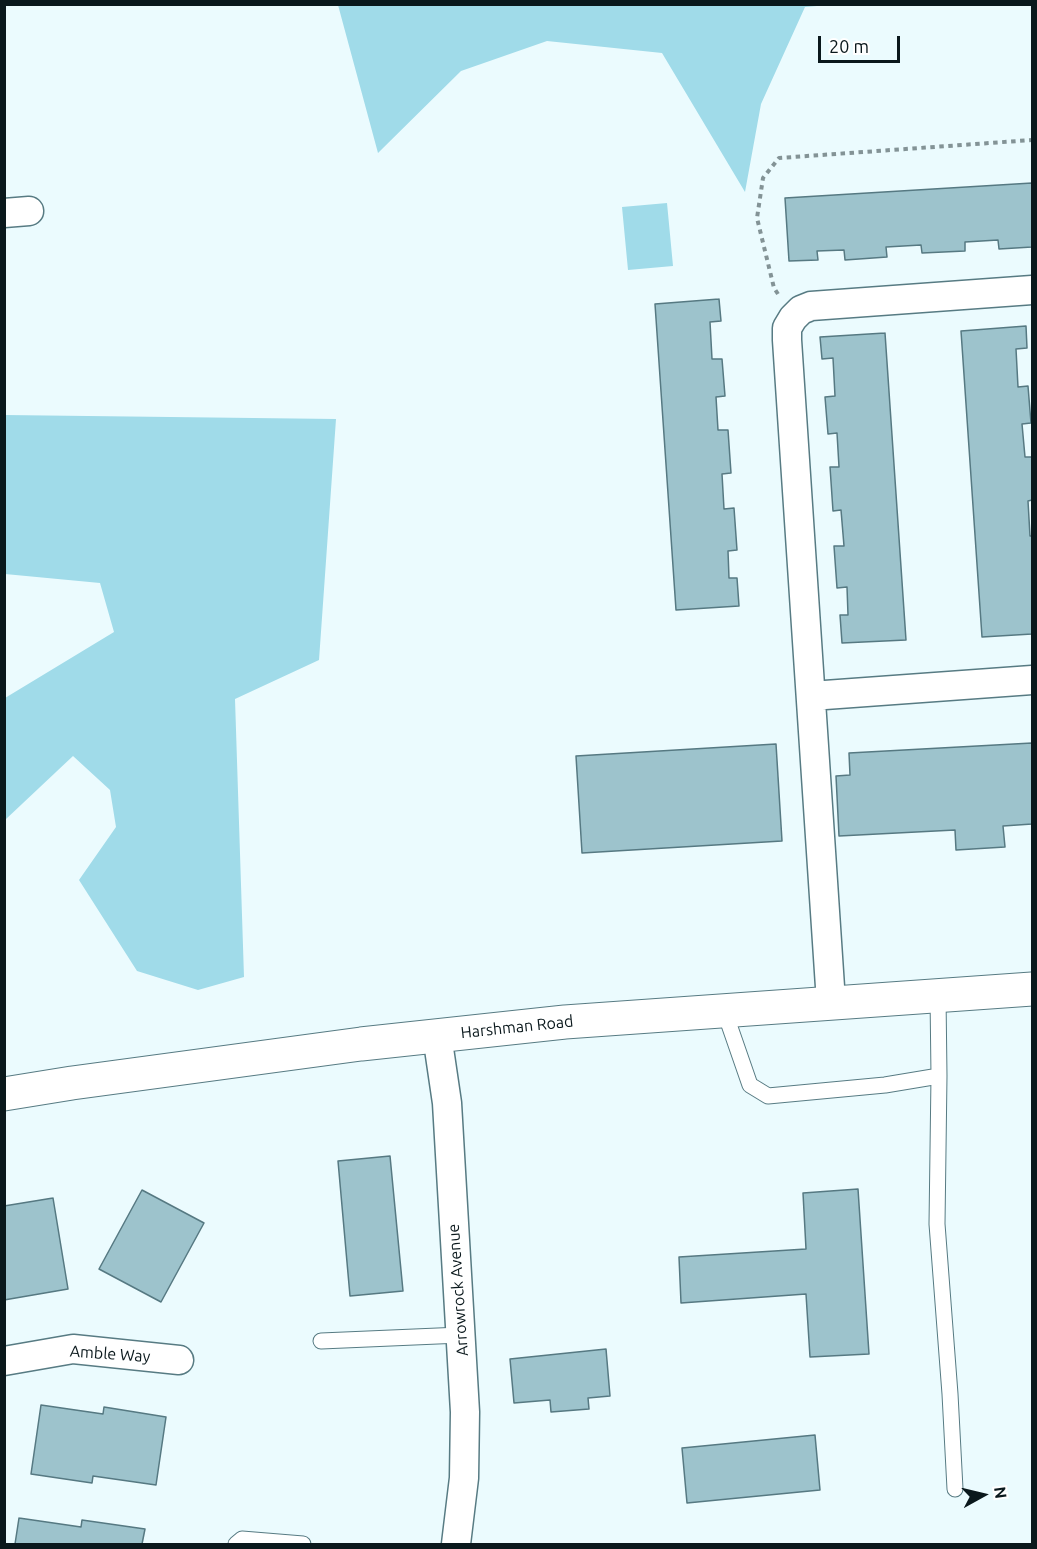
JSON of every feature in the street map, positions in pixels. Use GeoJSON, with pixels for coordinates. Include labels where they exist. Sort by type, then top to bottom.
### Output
{"type":"FeatureCollection","features":[{"type":"Feature","properties":{"kind":"main road","name":"Harshman Road"},"geometry":{"type":"LineString","coordinates":[[4,1094],[437,1035],[565,1022],[1032,989]]}},
{"type":"Feature","properties":{"kind":"street"},"geometry":{"type":"LineString","coordinates":[[831,1002],[787,328],[801,310],[811,306],[1032,290]]}},
{"type":"Feature","properties":{"kind":"street"},"geometry":{"type":"LineString","coordinates":[[811,696],[1032,680]]}},
{"type":"Feature","properties":{"kind":"street","name":"Arrowrock Avenue"},"geometry":{"type":"LineString","coordinates":[[437,1035],[447,1103],[465,1412],[464,1478],[456,1545]]}},
{"type":"Feature","properties":{"kind":"street","name":"Amble Way"},"geometry":{"type":"LineString","coordinates":[[4,1361],[73,1349],[179,1360]]}},
{"type":"Feature","properties":{"kind":"lane"},"geometry":{"type":"LineString","coordinates":[[938,996],[937,1224],[955,1489]]}},
{"type":"Feature","properties":{"kind":"lane"},"geometry":{"type":"LineString","coordinates":[[724,1010],[750,1085],[768,1096],[885,1085],[939,1076]]}},
{"type":"Feature","properties":{"kind":"lane"},"geometry":{"type":"LineString","coordinates":[[321,1341],[461,1335]]}},
{"type":"Feature","properties":{"kind":"lane"},"geometry":{"type":"LineString","coordinates":[[236,1545],[242,1539],[303,1545]]}},
{"type":"Feature","properties":{"kind":"path"},"geometry":{"type":"LineString","coordinates":[[793,318],[774,288],[757,218],[763,178],[779,158],[1032,140]]}},
{"type":"Feature","properties":{"kind":"shaded area"},"geometry":{"type":"Polygon","coordinates":[[[338,4],[829,5],[805,7],[761,104],[745,192],[662,53],[547,41],[461,71],[378,153],[338,4]]]}},
{"type":"Feature","properties":{"kind":"shaded area"},"geometry":{"type":"Polygon","coordinates":[[[667,203],[673,266],[628,270],[622,207],[667,203]]]}},
{"type":"Feature","properties":{"kind":"shaded area"},"geometry":{"type":"Polygon","coordinates":[[[5,415],[336,419],[319,660],[235,699],[244,977],[198,990],[137,971],[79,880],[116,827],[110,790],[73,756],[5,820],[5,698],[114,632],[100,583],[5,574],[5,415]]]}},
{"type":"Feature","properties":{"kind":"building"},"geometry":{"type":"Polygon","coordinates":[[[1032,183],[1032,247],[999,249],[998,240],[965,242],[965,251],[922,253],[921,245],[886,247],[887,257],[845,260],[844,250],[817,251],[818,260],[789,261],[785,198],[1032,183]]]}},
{"type":"Feature","properties":{"kind":"building"},"geometry":{"type":"Polygon","coordinates":[[[719,299],[721,321],[710,322],[712,359],[722,359],[725,396],[716,397],[718,430],[728,430],[731,473],[722,474],[724,509],[734,508],[737,550],[728,551],[729,578],[737,578],[739,606],[676,610],[655,304],[719,299]]]}},
{"type":"Feature","properties":{"kind":"building"},"geometry":{"type":"Polygon","coordinates":[[[1026,326],[1027,348],[1016,349],[1018,387],[1028,386],[1031,423],[1022,424],[1025,457],[1032,457],[1032,500],[1028,501],[1030,536],[1032,536],[1032,634],[982,637],[961,331],[1026,326]]]}},
{"type":"Feature","properties":{"kind":"building"},"geometry":{"type":"Polygon","coordinates":[[[885,333],[906,640],[842,643],[840,615],[848,615],[847,587],[837,588],[834,546],[844,546],[841,510],[833,511],[830,467],[839,467],[837,433],[828,434],[825,397],[835,396],[833,358],[822,359],[820,337],[885,333]]]}},
{"type":"Feature","properties":{"kind":"building"},"geometry":{"type":"Polygon","coordinates":[[[1032,743],[1032,824],[1003,826],[1005,847],[956,850],[955,830],[839,836],[836,776],[850,775],[849,753],[1032,743]]]}},
{"type":"Feature","properties":{"kind":"building"},"geometry":{"type":"Polygon","coordinates":[[[776,744],[782,841],[582,853],[576,756],[776,744]]]}},
{"type":"Feature","properties":{"kind":"building"},"geometry":{"type":"Polygon","coordinates":[[[390,1156],[403,1291],[350,1296],[338,1161],[390,1156]]]}},
{"type":"Feature","properties":{"kind":"building"},"geometry":{"type":"Polygon","coordinates":[[[858,1189],[869,1354],[810,1357],[806,1294],[681,1303],[679,1257],[806,1249],[803,1193],[858,1189]]]}},
{"type":"Feature","properties":{"kind":"building"},"geometry":{"type":"Polygon","coordinates":[[[142,1190],[204,1223],[161,1302],[99,1269],[142,1190]]]}},
{"type":"Feature","properties":{"kind":"building"},"geometry":{"type":"Polygon","coordinates":[[[53,1198],[68,1289],[4,1300],[4,1206],[53,1198]]]}},
{"type":"Feature","properties":{"kind":"building"},"geometry":{"type":"Polygon","coordinates":[[[606,1349],[610,1396],[588,1398],[589,1409],[551,1412],[550,1400],[514,1403],[510,1359],[606,1349]]]}},
{"type":"Feature","properties":{"kind":"building"},"geometry":{"type":"Polygon","coordinates":[[[41,1405],[103,1414],[104,1407],[166,1417],[156,1485],[93,1476],[92,1483],[31,1474],[41,1405]]]}},
{"type":"Feature","properties":{"kind":"building"},"geometry":{"type":"Polygon","coordinates":[[[815,1435],[820,1490],[687,1503],[682,1448],[815,1435]]]}},
{"type":"Feature","properties":{"kind":"building"},"geometry":{"type":"Polygon","coordinates":[[[19,1518],[81,1527],[82,1520],[145,1529],[142,1544],[15,1544],[19,1518]]]}}]}
